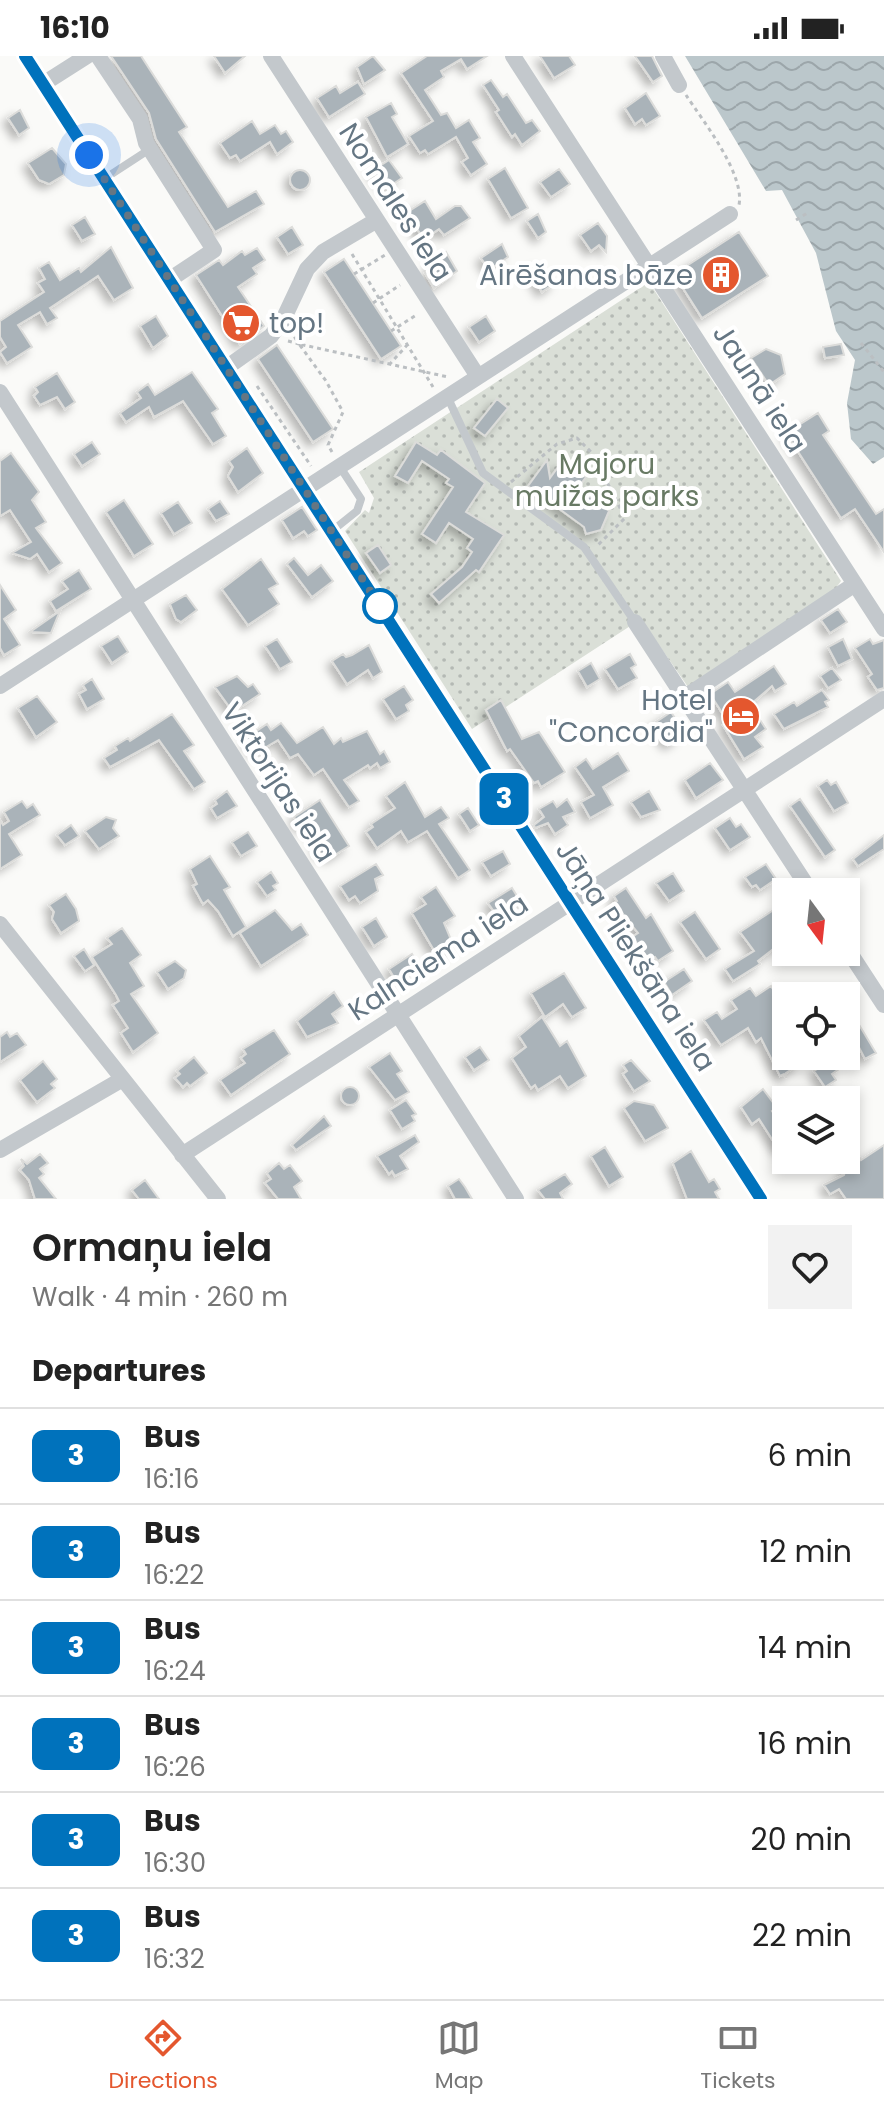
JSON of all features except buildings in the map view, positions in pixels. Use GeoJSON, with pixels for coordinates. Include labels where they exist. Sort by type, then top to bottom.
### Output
{"type":"FeatureCollection","features":[{"type":"Feature","properties":{"kind":"street","name":"Jāņa Pliekšāna iela"},"geometry":{"type":"LineString","coordinates":[[25,56],[761,1199]]}},
{"type":"Feature","properties":{"kind":"street"},"geometry":{"type":"LineString","coordinates":[[43,84],[87,56]]}},
{"type":"Feature","properties":{"kind":"street"},"geometry":{"type":"LineString","coordinates":[[98,56],[140,119],[150,149],[214,250],[169,280]]}},
{"type":"Feature","properties":{"kind":"street","name":"Nomales iela"},"geometry":{"type":"LineString","coordinates":[[271,56],[477,375]]}},
{"type":"Feature","properties":{"kind":"street","name":"Jaunā iela"},"geometry":{"type":"LineString","coordinates":[[513,56],[884,629]]}},
{"type":"Feature","properties":{"kind":"street"},"geometry":{"type":"LineString","coordinates":[[663,56],[679,85]]}},
{"type":"Feature","properties":{"kind":"street"},"geometry":{"type":"LineString","coordinates":[[0,686],[305,491],[336,459],[440,391],[477,375],[730,214]]}},
{"type":"Feature","properties":{"kind":"street"},"geometry":{"type":"LineString","coordinates":[[226,368],[271,336],[283,320],[307,269],[332,245],[377,220]]}},
{"type":"Feature","properties":{"kind":"street","name":"Viktorijas iela"},"geometry":{"type":"LineString","coordinates":[[0,392],[516,1199]]}},
{"type":"Feature","properties":{"kind":"street"},"geometry":{"type":"LineString","coordinates":[[685,697],[855,584]]}},
{"type":"Feature","properties":{"kind":"street"},"geometry":{"type":"LineString","coordinates":[[635,622],[802,878]]}},
{"type":"Feature","properties":{"kind":"street","name":"Kalnciema iela"},"geometry":{"type":"LineString","coordinates":[[182,1155],[884,699]]}},
{"type":"Feature","properties":{"kind":"street"},"geometry":{"type":"LineString","coordinates":[[0,924],[218,1199]]}},
{"type":"Feature","properties":{"kind":"street"},"geometry":{"type":"LineString","coordinates":[[858,966],[884,1005]]}},
{"type":"Feature","properties":{"kind":"street"},"geometry":{"type":"LineString","coordinates":[[0,1150],[121,1080]]}},
{"type":"Feature","properties":{"kind":"lane"},"geometry":{"type":"LineString","coordinates":[[104,179],[150,149]]}},
{"type":"Feature","properties":{"kind":"lane"},"geometry":{"type":"LineString","coordinates":[[440,391],[483,473],[584,547],[635,622]]}},
{"type":"Feature","properties":{"kind":"lane"},"geometry":{"type":"LineString","coordinates":[[331,532],[357,511],[361,499],[336,459]]}},
{"type":"Feature","properties":{"kind":"path"},"geometry":{"type":"LineString","coordinates":[[679,85],[731,168],[741,195],[739,206],[730,214]]}},
{"type":"Feature","properties":{"kind":"path"},"geometry":{"type":"LineString","coordinates":[[796,220],[809,212]]}},
{"type":"Feature","properties":{"kind":"path"},"geometry":{"type":"LineString","coordinates":[[354,274],[395,248]]}},
{"type":"Feature","properties":{"kind":"path"},"geometry":{"type":"LineString","coordinates":[[341,258],[351,252],[399,326],[425,374],[440,391]]}},
{"type":"Feature","properties":{"kind":"path"},"geometry":{"type":"LineString","coordinates":[[373,303],[413,277]]}},
{"type":"Feature","properties":{"kind":"path"},"geometry":{"type":"LineString","coordinates":[[391,331],[432,306]]}},
{"type":"Feature","properties":{"kind":"path"},"geometry":{"type":"LineString","coordinates":[[283,320],[326,381],[343,412],[328,445],[336,459]]}},
{"type":"Feature","properties":{"kind":"path"},"geometry":{"type":"LineString","coordinates":[[271,336],[448,377]]}},
{"type":"Feature","properties":{"kind":"path"},"geometry":{"type":"LineString","coordinates":[[861,343],[884,372]]}},
{"type":"Feature","properties":{"kind":"path"},"geometry":{"type":"LineString","coordinates":[[389,365],[408,344]]}},
{"type":"Feature","properties":{"kind":"path"},"geometry":{"type":"LineString","coordinates":[[255,382],[311,466]]}},
{"type":"Feature","properties":{"kind":"path"},"geometry":{"type":"LineString","coordinates":[[502,489],[557,444],[577,438],[593,454],[625,518],[596,547],[584,547]]}},
{"type":"Feature","properties":{"kind":"green space","name":"Majoru muižas parks"},"geometry":{"type":"Polygon","coordinates":[[[649,282],[841,581],[833,592],[688,687],[641,619],[472,729],[345,531],[365,510],[369,513],[374,498],[359,472],[649,282]]]}},
{"type":"Feature","properties":{"kind":"water"},"geometry":{"type":"Polygon","coordinates":[[[685,56],[884,56],[884,457],[873,464],[851,439],[847,403],[855,360],[836,331],[816,253],[782,190],[766,191],[685,56]]]}},
{"type":"Feature","properties":{"kind":"bus line","name":"3"},"geometry":{"type":"LineString","coordinates":[[25,56],[761,1199]]}},
{"type":"Feature","properties":{"kind":"place","name":"Airēšanas bāze"},"geometry":{"type":"Point","coordinates":[721,275]}},
{"type":"Feature","properties":{"kind":"place","name":"top!"},"geometry":{"type":"Point","coordinates":[241,323]}},
{"type":"Feature","properties":{"kind":"place","name":"Hotel \"Concordia\""},"geometry":{"type":"Point","coordinates":[741,716]}},
{"type":"Feature","properties":{"kind":"route"},"geometry":{"type":"LineString","coordinates":[[89,155],[383,611],[380,606]]}}]}
